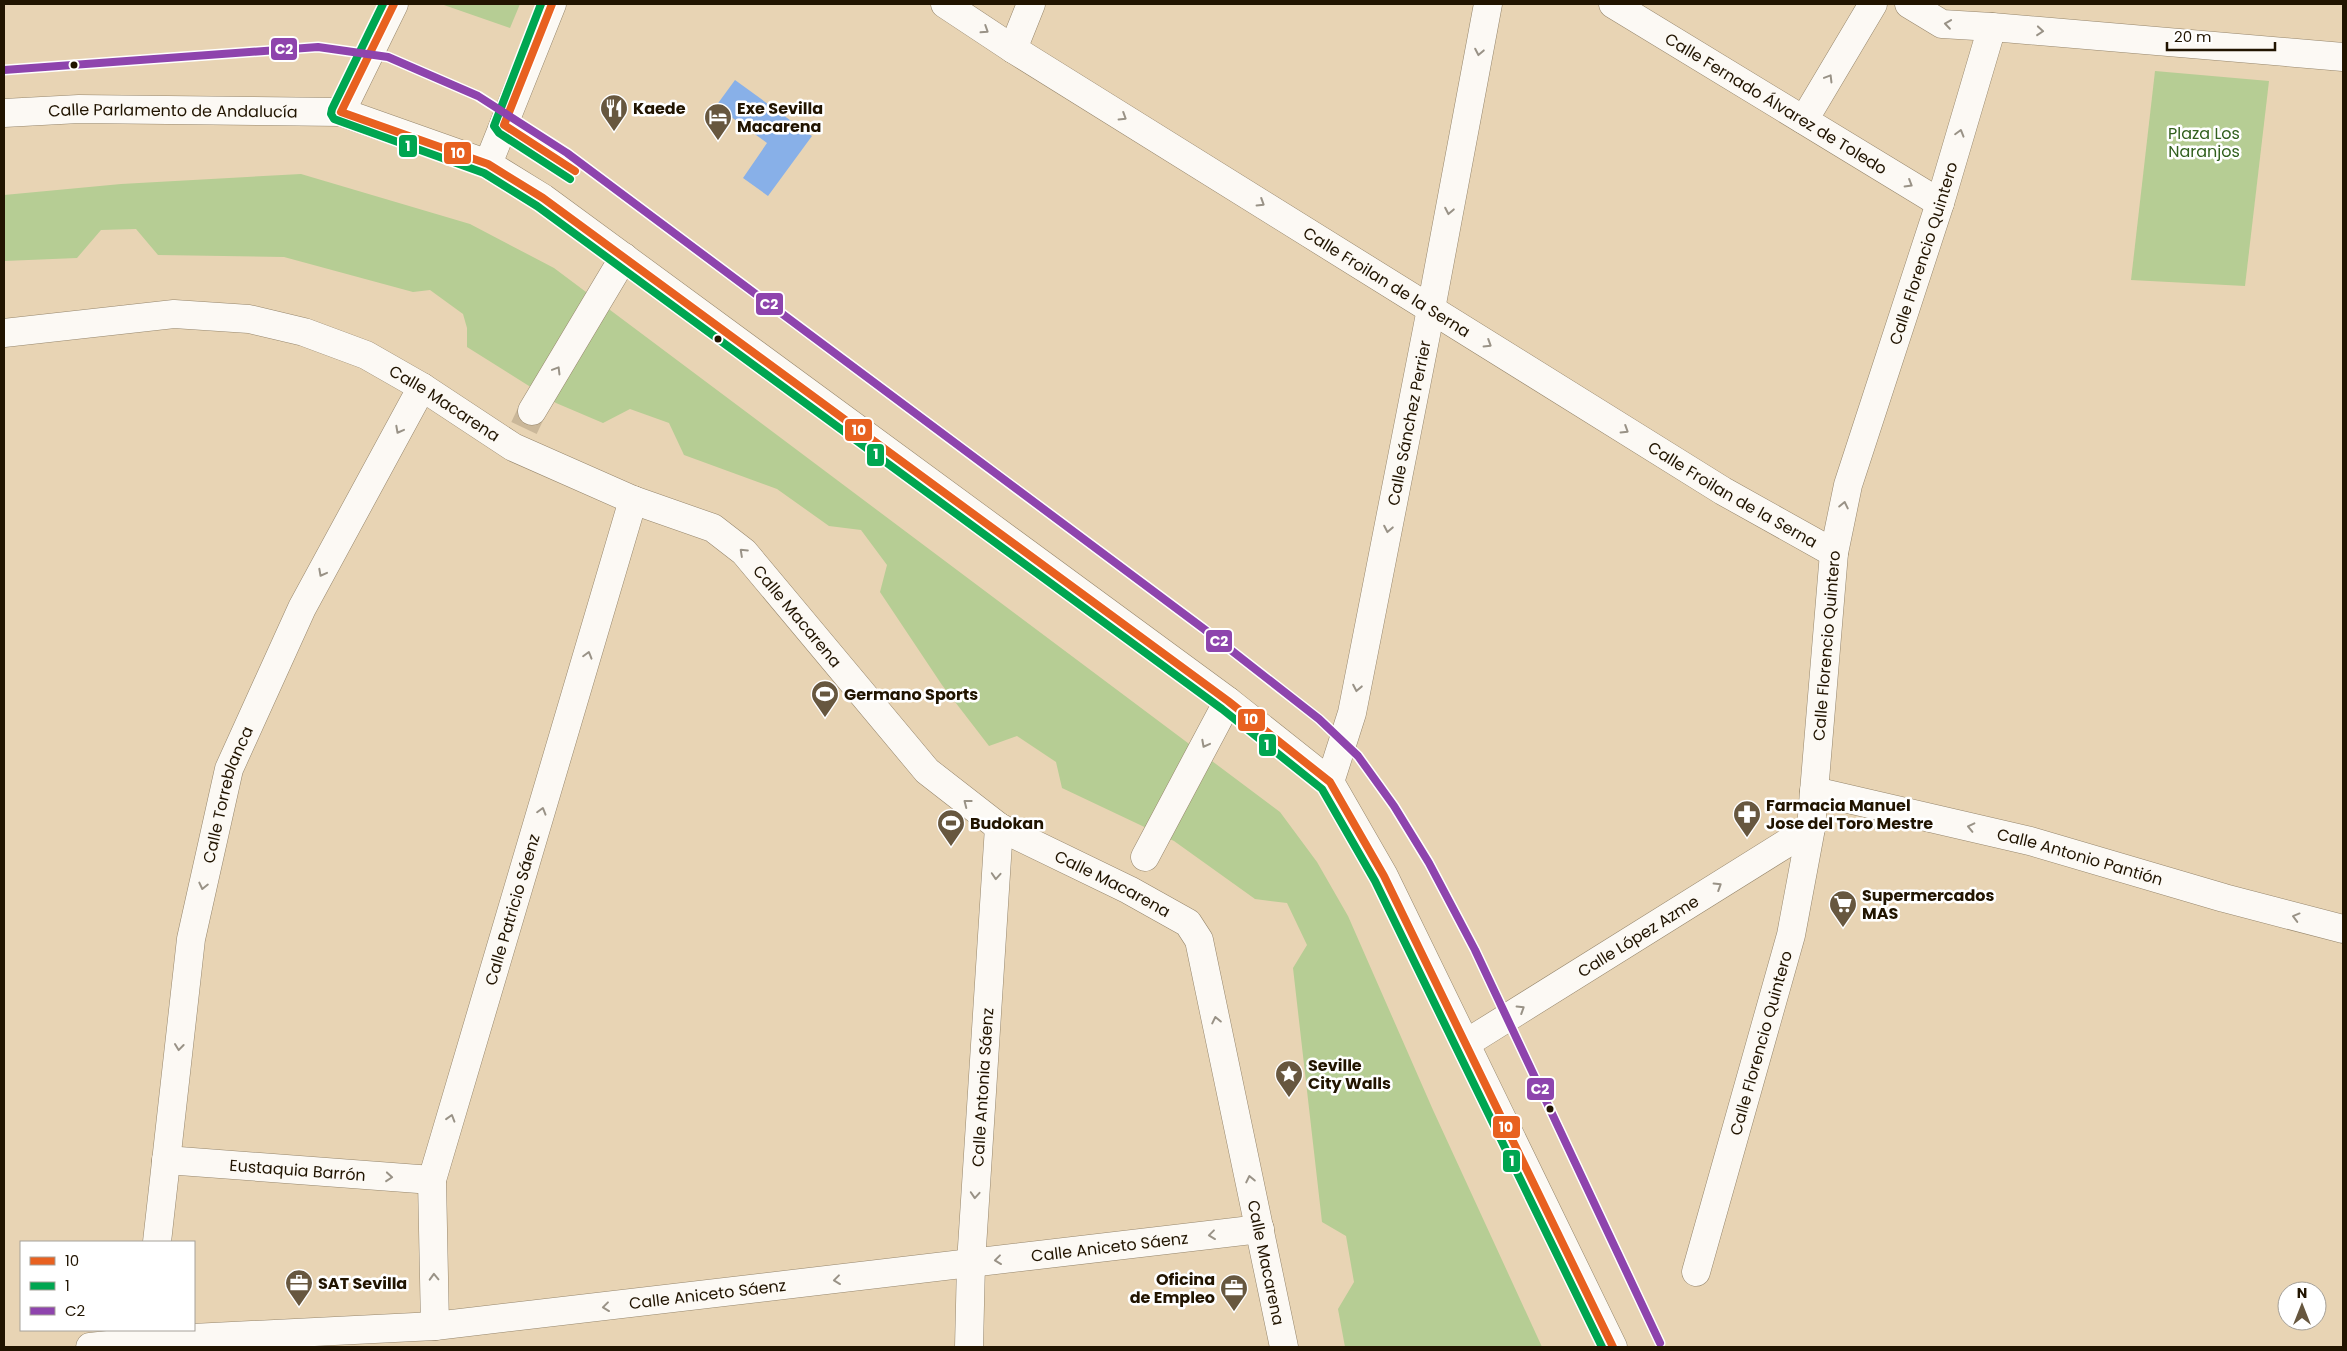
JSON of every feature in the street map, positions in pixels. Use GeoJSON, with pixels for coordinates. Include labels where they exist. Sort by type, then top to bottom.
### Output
{"type":"FeatureCollection","features":[{"type":"Feature","properties":{"kind":"street"},"geometry":{"type":"LineString","coordinates":[[341,112],[394,4]]}},
{"type":"Feature","properties":{"kind":"street"},"geometry":{"type":"LineString","coordinates":[[488,164],[552,4]]}},
{"type":"Feature","properties":{"kind":"street","name":"Calle Froilan de la Serna"},"geometry":{"type":"LineString","coordinates":[[944,4],[1723,491],[1834,553]]}},
{"type":"Feature","properties":{"kind":"street"},"geometry":{"type":"LineString","coordinates":[[1014,49],[1031,4]]}},
{"type":"Feature","properties":{"kind":"street","name":"Calle Sánchez Perrier"},"geometry":{"type":"LineString","coordinates":[[1330,782],[1352,713],[1488,4]]}},
{"type":"Feature","properties":{"kind":"street"},"geometry":{"type":"LineString","coordinates":[[1804,120],[1873,4]]}},
{"type":"Feature","properties":{"kind":"street"},"geometry":{"type":"LineString","coordinates":[[1909,4],[1942,24],[2343,57]]}},
{"type":"Feature","properties":{"kind":"street","name":"Calle Fernado Álvarez de Toledo"},"geometry":{"type":"LineString","coordinates":[[1618,5],[1940,203]]}},
{"type":"Feature","properties":{"kind":"street","name":"Calle Florencio Quintero"},"geometry":{"type":"LineString","coordinates":[[1696,1272],[1792,935],[1811,828],[1834,553],[1848,485],[1940,203],[1992,27]]}},
{"type":"Feature","properties":{"kind":"street","name":"Calle Parlamento de Andalucía"},"geometry":{"type":"LineString","coordinates":[[4,113],[79,109],[341,112],[488,164],[543,198],[624,257],[1228,701],[1330,782]]}},
{"type":"Feature","properties":{"kind":"street"},"geometry":{"type":"LineString","coordinates":[[523,429],[624,257]]}},
{"type":"Feature","properties":{"kind":"street","name":"Calle Macarena"},"geometry":{"type":"LineString","coordinates":[[4,333],[174,314],[249,319],[304,332],[366,354],[422,387],[523,429],[633,500],[713,528],[744,552],[927,771],[999,828],[1129,890],[1188,923],[1200,940],[1284,1347]]}},
{"type":"Feature","properties":{"kind":"street","name":"Calle Torreblanca"},"geometry":{"type":"LineString","coordinates":[[156,1241],[191,939],[229,769],[302,608],[422,387]]}},
{"type":"Feature","properties":{"kind":"street","name":"Calle Patricio Sáenz"},"geometry":{"type":"LineString","coordinates":[[435,1326],[432,1180],[633,500]]}},
{"type":"Feature","properties":{"kind":"street"},"geometry":{"type":"LineString","coordinates":[[1129,890],[1228,701]]}},
{"type":"Feature","properties":{"kind":"street"},"geometry":{"type":"LineString","coordinates":[[1330,782],[1384,876],[1613,1347]]}},
{"type":"Feature","properties":{"kind":"street","name":"Calle Antonio Pantión"},"geometry":{"type":"LineString","coordinates":[[1814,791],[2030,841],[2224,898],[2343,929]]}},
{"type":"Feature","properties":{"kind":"street","name":"Calle Antonia Sáenz"},"geometry":{"type":"LineString","coordinates":[[969,1347],[971,1263],[999,828]]}},
{"type":"Feature","properties":{"kind":"street","name":"Calle López Azme"},"geometry":{"type":"LineString","coordinates":[[1465,1044],[1811,828]]}},
{"type":"Feature","properties":{"kind":"street","name":"Eustaquia Barrón"},"geometry":{"type":"LineString","coordinates":[[166,1160],[432,1180]]}},
{"type":"Feature","properties":{"kind":"street","name":"Calle Aniceto Sáenz"},"geometry":{"type":"LineString","coordinates":[[90,1347],[149,1337],[435,1326],[1260,1229]]}},
{"type":"Feature","properties":{"kind":"green space"},"geometry":{"type":"Polygon","coordinates":[[[441,4],[520,4],[510,28],[441,4]]]}},
{"type":"Feature","properties":{"kind":"green space","name":"Plaza Los Naranjos"},"geometry":{"type":"Polygon","coordinates":[[[2155,71],[2269,81],[2245,286],[2131,280],[2155,71]]]}},
{"type":"Feature","properties":{"kind":"green space"},"geometry":{"type":"Polygon","coordinates":[[[301,174],[470,224],[554,268],[1280,812],[1317,862],[1348,916],[1433,1110],[1542,1347],[1345,1347],[1338,1309],[1354,1282],[1346,1236],[1322,1222],[1293,968],[1307,945],[1287,903],[1255,899],[1174,841],[1062,788],[1056,762],[1017,736],[989,746],[942,685],[880,592],[887,565],[861,530],[829,526],[777,489],[684,455],[669,423],[630,409],[603,423],[556,403],[467,347],[467,328],[463,314],[430,290],[413,292],[284,257],[158,255],[136,229],[101,230],[77,258],[4,261],[4,195],[121,184],[301,174]]]}},
{"type":"Feature","properties":{"kind":"water"},"geometry":{"type":"Polygon","coordinates":[[[735,80],[812,136],[768,196],[743,178],[767,143],[716,106],[735,80]]]}},
{"type":"Feature","properties":{"kind":"tunnel"},"geometry":{"type":"LineString","coordinates":[[524,428],[532,411]]}},
{"type":"Feature","properties":{"kind":"transit line","name":"1"},"geometry":{"type":"LineString","coordinates":[[383,4],[332,109],[331,114],[334,119],[484,173],[537,206],[1222,709],[1322,789],[1375,881],[1602,1347]]}},
{"type":"Feature","properties":{"kind":"transit line","name":"10"},"geometry":{"type":"LineString","coordinates":[[394,4],[341,112],[488,164],[543,198],[1228,701],[1330,782],[1384,876],[1613,1347]]}},
{"type":"Feature","properties":{"kind":"transit line","name":"1"},"geometry":{"type":"LineString","coordinates":[[541,4],[494,126],[499,133],[570,179]]}},
{"type":"Feature","properties":{"kind":"transit line","name":"10"},"geometry":{"type":"LineString","coordinates":[[552,4],[504,125],[575,171]]}},
{"type":"Feature","properties":{"kind":"transit line","name":"C2"},"geometry":{"type":"LineString","coordinates":[[4,70],[318,47],[388,57],[478,96],[567,153],[1204,629],[1319,719],[1358,756],[1394,806],[1429,863],[1475,950],[1660,1343]]}},
{"type":"Feature","properties":{"kind":"place","name":"Kaede"},"geometry":{"type":"Point","coordinates":[614,132]}},
{"type":"Feature","properties":{"kind":"place","name":"Exe Sevilla Macarena"},"geometry":{"type":"Point","coordinates":[718,141]}},
{"type":"Feature","properties":{"kind":"place","name":"Germano Sports"},"geometry":{"type":"Point","coordinates":[825,718]}},
{"type":"Feature","properties":{"kind":"place","name":"Farmacia Manuel Jose del Toro Mestre"},"geometry":{"type":"Point","coordinates":[1747,838]}},
{"type":"Feature","properties":{"kind":"place","name":"Budokan"},"geometry":{"type":"Point","coordinates":[951,847]}},
{"type":"Feature","properties":{"kind":"place","name":"Supermercados MAS"},"geometry":{"type":"Point","coordinates":[1843,928]}},
{"type":"Feature","properties":{"kind":"place","name":"Seville City Walls"},"geometry":{"type":"Point","coordinates":[1289,1098]}},
{"type":"Feature","properties":{"kind":"place","name":"SAT Sevilla"},"geometry":{"type":"Point","coordinates":[299,1307]}},
{"type":"Feature","properties":{"kind":"place","name":"Oficina de Empleo"},"geometry":{"type":"Point","coordinates":[1234,1312]}}]}
